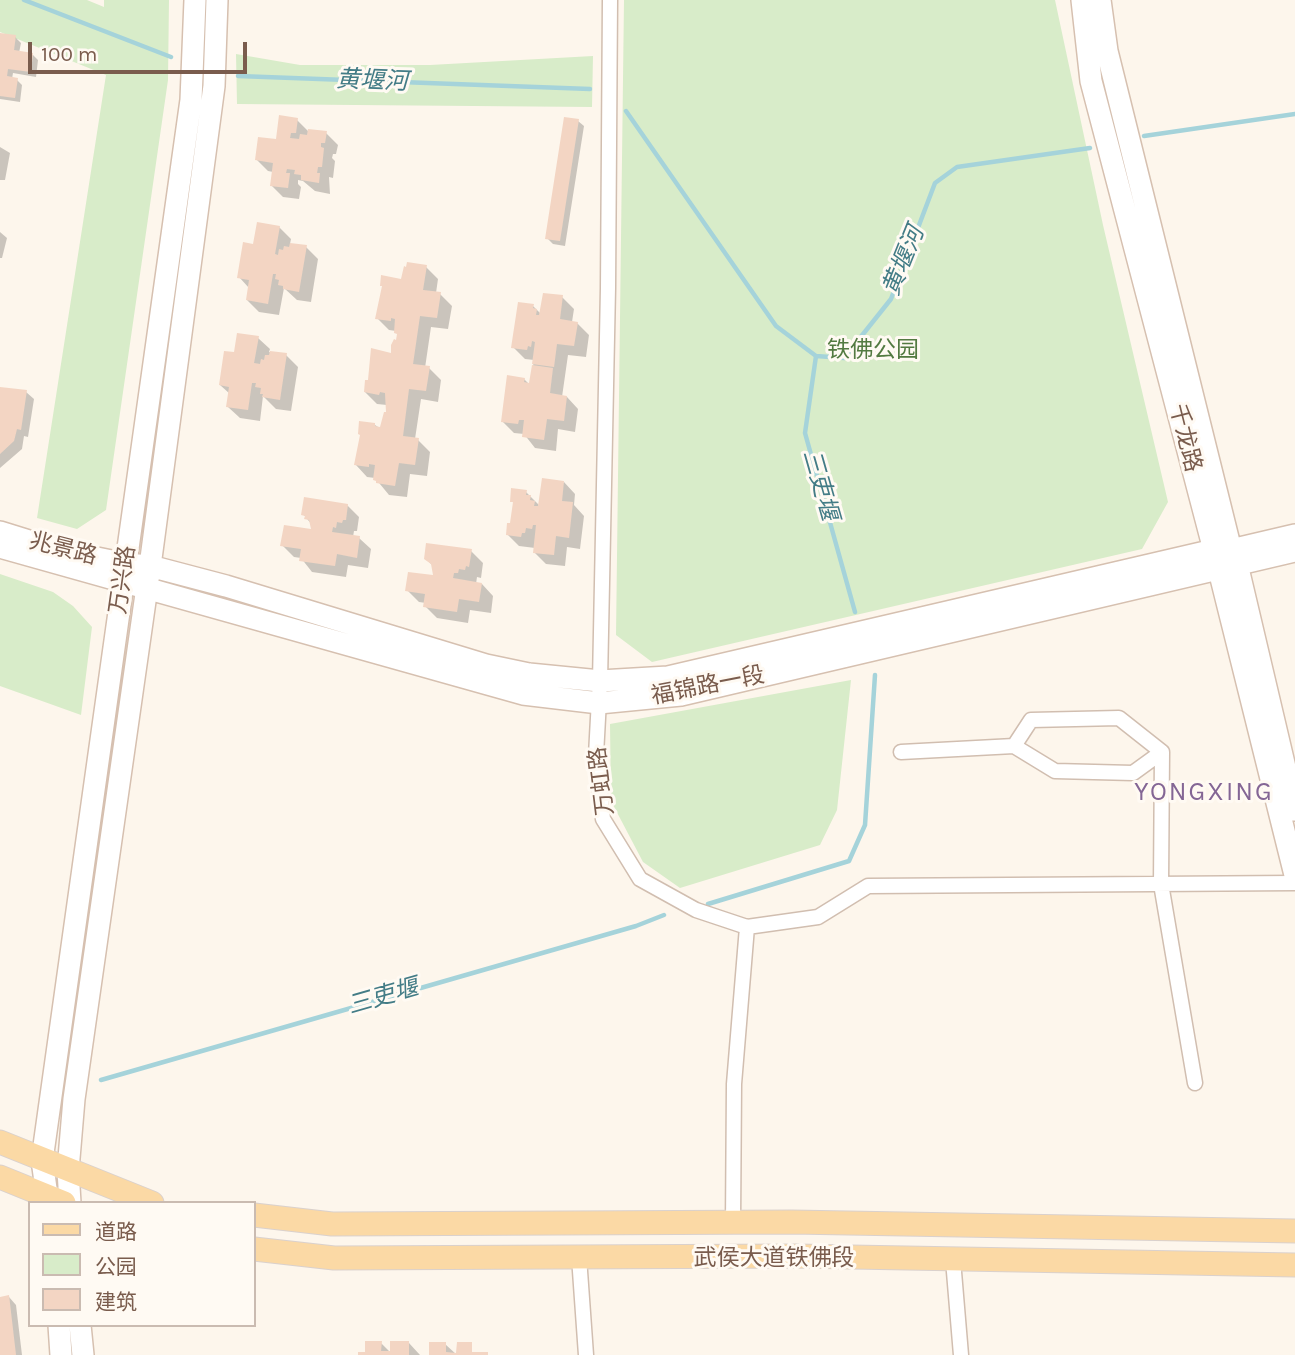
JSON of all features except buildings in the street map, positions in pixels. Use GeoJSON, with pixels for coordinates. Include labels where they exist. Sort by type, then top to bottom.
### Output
{"type":"FeatureCollection","features":[{"type":"Feature","properties":{"kind":"main road"},"geometry":{"type":"LineString","coordinates":[[0,1142],[147,1201]]}},
{"type":"Feature","properties":{"kind":"main road"},"geometry":{"type":"LineString","coordinates":[[0,1177],[57,1201]]}},
{"type":"Feature","properties":{"kind":"main road","name":"武侯大道铁佛段"},"geometry":{"type":"LineString","coordinates":[[256,1215],[332,1224],[733,1223],[1295,1231]]}},
{"type":"Feature","properties":{"kind":"main road","name":"武侯大道铁佛段"},"geometry":{"type":"LineString","coordinates":[[256,1249],[334,1258],[796,1256],[1295,1265]]}},
{"type":"Feature","properties":{"kind":"street","name":"万兴路"},"geometry":{"type":"LineString","coordinates":[[57,1201],[42,1160],[191,100],[195,0]]}},
{"type":"Feature","properties":{"kind":"street"},"geometry":{"type":"LineString","coordinates":[[57,1201],[68,1170],[74,1099],[150,566],[214,86],[218,0]]}},
{"type":"Feature","properties":{"kind":"street","name":"万虹路"},"geometry":{"type":"LineString","coordinates":[[610,0],[608,288],[596,755],[603,819],[640,879],[696,910],[747,927]]}},
{"type":"Feature","properties":{"kind":"street","name":"千龙路"},"geometry":{"type":"LineString","coordinates":[[1082,0],[1091,81],[1295,810]]}},
{"type":"Feature","properties":{"kind":"street","name":"千龙路"},"geometry":{"type":"LineString","coordinates":[[1100,0],[1110,65],[1225,558],[1295,876]]}},
{"type":"Feature","properties":{"kind":"street","name":"兆景路"},"geometry":{"type":"LineString","coordinates":[[0,532],[124,573]]}},
{"type":"Feature","properties":{"kind":"street","name":"福锦路一段"},"geometry":{"type":"LineString","coordinates":[[124,573],[147,588],[523,694],[599,703],[681,695],[1225,558],[1295,535]]}},
{"type":"Feature","properties":{"kind":"street","name":"兆景路"},"geometry":{"type":"LineString","coordinates":[[0,547],[124,573]]}},
{"type":"Feature","properties":{"kind":"street","name":"福锦路一段"},"geometry":{"type":"LineString","coordinates":[[124,573],[150,566],[226,586],[486,665],[529,674],[600,681],[668,677],[1225,558],[1295,551]]}},
{"type":"Feature","properties":{"kind":"street"},"geometry":{"type":"LineString","coordinates":[[1014,746],[1031,720],[1119,718],[1162,752]]}},
{"type":"Feature","properties":{"kind":"street"},"geometry":{"type":"LineString","coordinates":[[901,752],[1014,746],[1055,771],[1133,773],[1162,752]]}},
{"type":"Feature","properties":{"kind":"street"},"geometry":{"type":"LineString","coordinates":[[1162,752],[1161,884],[1195,1083]]}},
{"type":"Feature","properties":{"kind":"street"},"geometry":{"type":"LineString","coordinates":[[733,1223],[734,1084],[747,927],[818,917],[868,886],[1295,883]]}},
{"type":"Feature","properties":{"kind":"street"},"geometry":{"type":"LineString","coordinates":[[579,1257],[586,1355]]}},
{"type":"Feature","properties":{"kind":"street"},"geometry":{"type":"LineString","coordinates":[[953,1260],[961,1355]]}},
{"type":"Feature","properties":{"kind":"street"},"geometry":{"type":"LineString","coordinates":[[59,1327],[61,1355]]}},
{"type":"Feature","properties":{"kind":"street"},"geometry":{"type":"LineString","coordinates":[[80,1327],[83,1355]]}},
{"type":"Feature","properties":{"kind":"green space"},"geometry":{"type":"Polygon","coordinates":[[[0,0],[87,0],[104,7],[104,0],[169,0],[168,80],[106,510],[77,529],[37,518],[106,75],[0,32],[0,0]]]}},
{"type":"Feature","properties":{"kind":"green space","name":"铁佛公园"},"geometry":{"type":"Polygon","coordinates":[[[624,0],[1055,0],[1103,225],[1168,502],[1142,549],[652,662],[616,635],[624,0]]]}},
{"type":"Feature","properties":{"kind":"green space"},"geometry":{"type":"Polygon","coordinates":[[[236,54],[300,65],[430,65],[593,56],[592,107],[237,104],[236,54]]]}},
{"type":"Feature","properties":{"kind":"green space"},"geometry":{"type":"Polygon","coordinates":[[[0,574],[53,592],[73,606],[92,627],[81,715],[0,686],[0,574]]]}},
{"type":"Feature","properties":{"kind":"green space"},"geometry":{"type":"Polygon","coordinates":[[[851,680],[837,810],[820,845],[680,888],[643,862],[611,801],[610,724],[851,680]]]}},
{"type":"Feature","properties":{"kind":"waterway","name":"黄堰河"},"geometry":{"type":"LineString","coordinates":[[24,0],[171,57]]}},
{"type":"Feature","properties":{"kind":"waterway","name":"黄堰河"},"geometry":{"type":"LineString","coordinates":[[238,76],[590,89]]}},
{"type":"Feature","properties":{"kind":"waterway","name":"黄堰河"},"geometry":{"type":"LineString","coordinates":[[626,111],[776,326],[816,356],[844,358],[891,299],[935,183],[957,167],[1090,148]]}},
{"type":"Feature","properties":{"kind":"waterway","name":"黄堰河"},"geometry":{"type":"LineString","coordinates":[[1144,136],[1295,114]]}},
{"type":"Feature","properties":{"kind":"waterway","name":"三吏堰"},"geometry":{"type":"LineString","coordinates":[[816,356],[805,433],[855,612]]}},
{"type":"Feature","properties":{"kind":"waterway","name":"三吏堰"},"geometry":{"type":"LineString","coordinates":[[708,904],[849,861],[865,825],[875,675]]}},
{"type":"Feature","properties":{"kind":"waterway","name":"三吏堰"},"geometry":{"type":"LineString","coordinates":[[101,1080],[636,926],[664,915]]}},
{"type":"Feature","properties":{"kind":"district","name":"YONGXING"},"geometry":{"type":"Point","coordinates":[1204,793]}}]}
